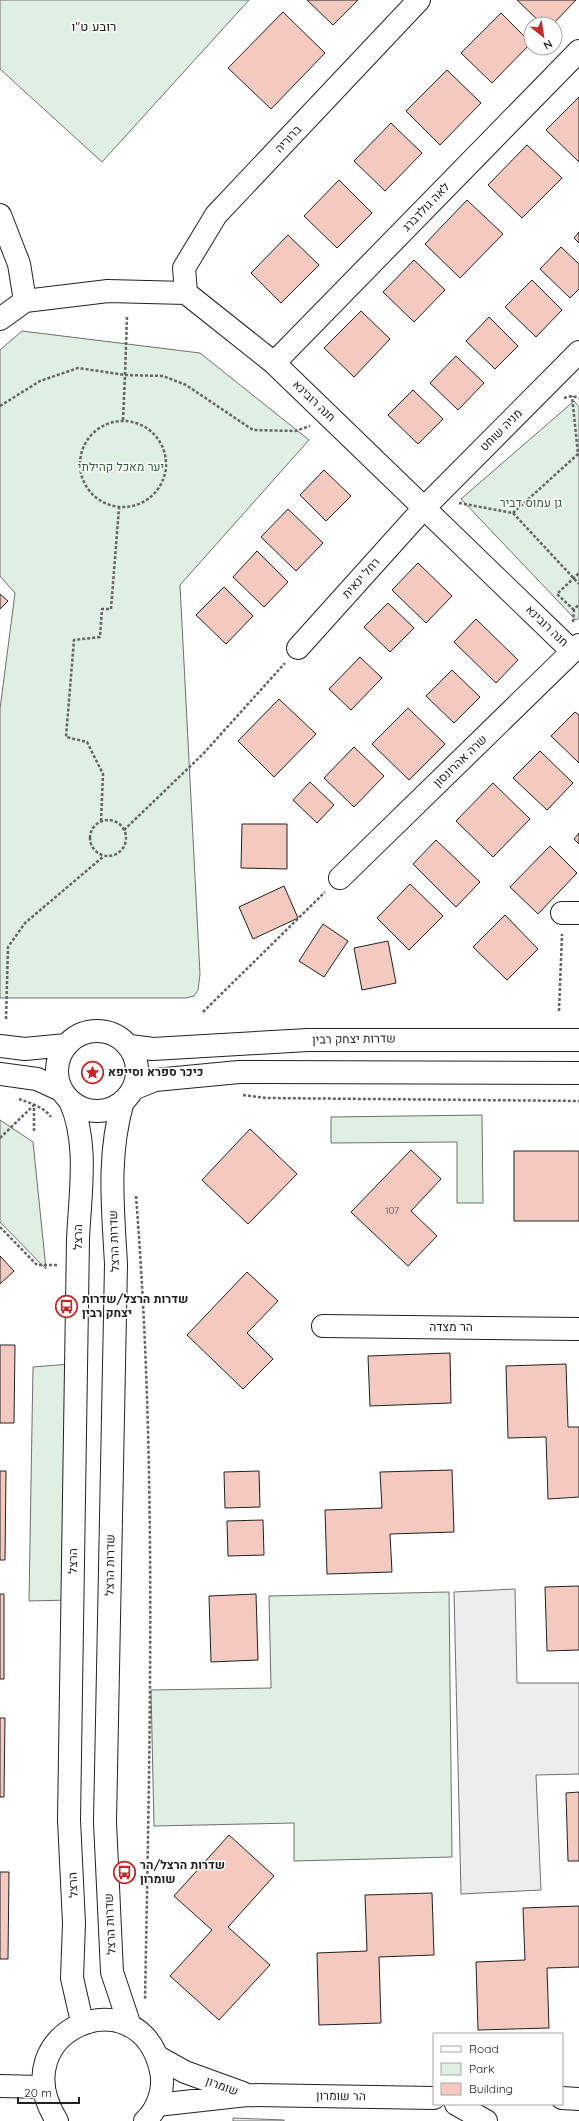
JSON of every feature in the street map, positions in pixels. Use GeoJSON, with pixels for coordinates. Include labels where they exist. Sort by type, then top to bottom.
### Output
{"type":"FeatureCollection","features":[{"type":"Feature","properties":{"kind":"main road","name":"ברוריה"},"geometry":{"type":"LineString","coordinates":[[186,293],[184,268],[216,215],[419,0]]}},
{"type":"Feature","properties":{"kind":"main road","name":"לאה גולדברג"},"geometry":{"type":"LineString","coordinates":[[274,363],[579,51]]}},
{"type":"Feature","properties":{"kind":"main road"},"geometry":{"type":"LineString","coordinates":[[0,215],[19,264],[25,301]]}},
{"type":"Feature","properties":{"kind":"main road"},"geometry":{"type":"LineString","coordinates":[[0,255],[6,269],[25,301]]}},
{"type":"Feature","properties":{"kind":"main road"},"geometry":{"type":"LineString","coordinates":[[0,319],[25,301],[108,291],[186,293]]}},
{"type":"Feature","properties":{"kind":"main road","name":"חנה רובינא"},"geometry":{"type":"LineString","coordinates":[[186,293],[274,363],[424,508],[576,648]]}},
{"type":"Feature","properties":{"kind":"main road","name":"מניה שוחט"},"geometry":{"type":"LineString","coordinates":[[424,508],[577,359]]}},
{"type":"Feature","properties":{"kind":"main road","name":"רחל ינאית"},"geometry":{"type":"LineString","coordinates":[[298,648],[424,508]]}},
{"type":"Feature","properties":{"kind":"main road","name":"שרה אהרונסון"},"geometry":{"type":"LineString","coordinates":[[340,878],[576,648]]}},
{"type":"Feature","properties":{"kind":"main road"},"geometry":{"type":"LineString","coordinates":[[66,1096],[58,1079],[57,1067],[60,1055],[66,1045],[79,1035],[90,1031],[102,1031],[114,1034],[130,1046],[138,1067],[137,1079],[128,1095]]}},
{"type":"Feature","properties":{"kind":"main road","name":"שדרות יצחק רבין"},"geometry":{"type":"LineString","coordinates":[[130,1046],[153,1049],[308,1040],[365,1039],[579,1040]]}},
{"type":"Feature","properties":{"kind":"main road"},"geometry":{"type":"LineString","coordinates":[[0,1046],[38,1049],[66,1045]]}},
{"type":"Feature","properties":{"kind":"main road"},"geometry":{"type":"LineString","coordinates":[[0,1074],[37,1079],[66,1096],[80,1108],[91,1111],[103,1111],[114,1108],[128,1095],[154,1080],[239,1072],[579,1073]]}},
{"type":"Feature","properties":{"kind":"main road","name":"שדרות הרצל"},"geometry":{"type":"LineString","coordinates":[[128,1095],[115,1133],[112,1179],[116,1264],[105,1822],[112,1972],[137,2031],[158,2057],[162,2073],[162,2090],[151,2113]]}},
{"type":"Feature","properties":{"kind":"main road","name":"הרצל"},"geometry":{"type":"LineString","coordinates":[[66,1096],[77,1116],[82,1146],[78,1264],[69,1820],[74,1923],[72,1978],[82,2022]]}},
{"type":"Feature","properties":{"kind":"main road","name":"הר מצדה"},"geometry":{"type":"LineString","coordinates":[[323,1326],[579,1329]]}},
{"type":"Feature","properties":{"kind":"main road"},"geometry":{"type":"LineString","coordinates":[[57,2121],[46,2105],[41,2087],[42,2070],[46,2055],[55,2041],[68,2030],[82,2022],[98,2019],[115,2020],[137,2031]]}},
{"type":"Feature","properties":{"kind":"main road","name":"שומרון"},"geometry":{"type":"LineString","coordinates":[[158,2057],[185,2072],[247,2095]]}},
{"type":"Feature","properties":{"kind":"main road"},"geometry":{"type":"LineString","coordinates":[[0,2086],[41,2087]]}},
{"type":"Feature","properties":{"kind":"main road","name":"שומרון"},"geometry":{"type":"LineString","coordinates":[[151,2113],[247,2095]]}},
{"type":"Feature","properties":{"kind":"main road","name":"הר שומרון"},"geometry":{"type":"LineString","coordinates":[[247,2095],[433,2098]]}},
{"type":"Feature","properties":{"kind":"main road"},"geometry":{"type":"LineString","coordinates":[[563,2098],[579,2100]]}},
{"type":"Feature","properties":{"kind":"main road"},"geometry":{"type":"LineString","coordinates":[[458,2105],[486,2121]]}},
{"type":"Feature","properties":{"kind":"path"},"geometry":{"type":"LineString","coordinates":[[123,420],[127,317]]}},
{"type":"Feature","properties":{"kind":"path"},"geometry":{"type":"LineString","coordinates":[[0,406],[40,382],[78,368],[125,375],[163,376],[186,385],[253,430],[295,431],[333,419]]}},
{"type":"Feature","properties":{"kind":"path"},"geometry":{"type":"LineString","coordinates":[[561,398],[572,396],[579,398]]}},
{"type":"Feature","properties":{"kind":"path"},"geometry":{"type":"LineString","coordinates":[[513,513],[578,455],[572,396]]}},
{"type":"Feature","properties":{"kind":"path"},"geometry":{"type":"LineString","coordinates":[[123,420],[145,426],[158,437],[166,453],[166,470],[161,486],[150,498],[136,506],[119,508],[103,503],[90,493],[81,478],[79,462],[84,444],[95,431],[110,422],[123,420]]}},
{"type":"Feature","properties":{"kind":"path"},"geometry":{"type":"LineString","coordinates":[[454,502],[513,513],[579,584]]}},
{"type":"Feature","properties":{"kind":"path"},"geometry":{"type":"LineString","coordinates":[[101,821],[103,774],[87,742],[66,737],[74,640],[100,637],[102,609],[111,610],[119,508]]}},
{"type":"Feature","properties":{"kind":"path"},"geometry":{"type":"LineString","coordinates":[[574,610],[557,594],[579,574]]}},
{"type":"Feature","properties":{"kind":"path"},"geometry":{"type":"LineString","coordinates":[[573,624],[574,610],[579,604]]}},
{"type":"Feature","properties":{"kind":"path"},"geometry":{"type":"LineString","coordinates":[[567,622],[573,624],[579,623]]}},
{"type":"Feature","properties":{"kind":"path"},"geometry":{"type":"LineString","coordinates":[[124,830],[203,754],[298,648]]}},
{"type":"Feature","properties":{"kind":"path"},"geometry":{"type":"LineString","coordinates":[[6,1019],[8,947],[25,923],[104,856],[116,854],[122,850],[126,836],[124,830],[113,821],[101,821],[94,827],[90,841],[96,852],[104,856]]}},
{"type":"Feature","properties":{"kind":"path"},"geometry":{"type":"LineString","coordinates":[[203,1012],[340,878]]}},
{"type":"Feature","properties":{"kind":"path"},"geometry":{"type":"LineString","coordinates":[[559,1011],[571,913]]}},
{"type":"Feature","properties":{"kind":"path"},"geometry":{"type":"LineString","coordinates":[[34,1131],[34,1105],[37,1079]]}},
{"type":"Feature","properties":{"kind":"path"},"geometry":{"type":"LineString","coordinates":[[240,1094],[274,1098],[579,1101]]}},
{"type":"Feature","properties":{"kind":"path"},"geometry":{"type":"LineString","coordinates":[[15,1098],[34,1105],[49,1113],[53,1118]]}},
{"type":"Feature","properties":{"kind":"path"},"geometry":{"type":"LineString","coordinates":[[0,1138],[34,1105]]}},
{"type":"Feature","properties":{"kind":"path"},"geometry":{"type":"LineString","coordinates":[[137,2031],[149,1719],[149,1469],[138,1220]]}},
{"type":"Feature","properties":{"kind":"path"},"geometry":{"type":"LineString","coordinates":[[0,1227],[38,1265],[78,1264]]}},
{"type":"Feature","properties":{"kind":"green space"},"geometry":{"type":"Polygon","coordinates":[[[0,0],[249,0],[102,162],[0,69],[0,0]]]}},
{"type":"Feature","properties":{"kind":"green space","name":"יער מאכל קהילתי"},"geometry":{"type":"Polygon","coordinates":[[[22,331],[200,353],[309,440],[180,585],[200,974],[198,990],[194,996],[186,998],[0,998],[0,709],[15,593],[0,576],[0,350],[22,331]]]}},
{"type":"Feature","properties":{"kind":"green space","name":"גן עמוס דביר"},"geometry":{"type":"Polygon","coordinates":[[[574,401],[579,407],[579,618],[576,620],[461,499],[574,401]]]}},
{"type":"Feature","properties":{"kind":"green space"},"geometry":{"type":"Polygon","coordinates":[[[482,1115],[483,1203],[457,1203],[457,1142],[331,1143],[331,1117],[482,1115]]]}},
{"type":"Feature","properties":{"kind":"green space"},"geometry":{"type":"Polygon","coordinates":[[[0,1120],[33,1142],[46,1269],[0,1222],[0,1120]]]}},
{"type":"Feature","properties":{"kind":"green space"},"geometry":{"type":"Polygon","coordinates":[[[70,1364],[70,1600],[29,1601],[33,1367],[70,1364]]]}},
{"type":"Feature","properties":{"kind":"green space"},"geometry":{"type":"Polygon","coordinates":[[[449,1592],[452,1857],[294,1861],[294,1823],[154,1826],[151,1690],[271,1688],[269,1596],[449,1592]]]}},
{"type":"Feature","properties":{"kind":"shaded area"},"geometry":{"type":"Polygon","coordinates":[[[515,1589],[517,1683],[579,1683],[579,1774],[536,1775],[541,1890],[461,1894],[454,1592],[515,1589]]]}},
{"type":"Feature","properties":{"kind":"shaded area"},"geometry":{"type":"Polygon","coordinates":[[[233,2118],[284,2120],[284,2121],[233,2121],[233,2118]]]}},
{"type":"Feature","properties":{"kind":"building"},"geometry":{"type":"Polygon","coordinates":[[[307,0],[358,0],[333,25],[307,0]]]}},
{"type":"Feature","properties":{"kind":"building"},"geometry":{"type":"Polygon","coordinates":[[[517,0],[576,0],[561,16],[534,16],[517,0]]]}},
{"type":"Feature","properties":{"kind":"building"},"geometry":{"type":"Polygon","coordinates":[[[283,12],[325,53],[271,109],[228,68],[283,12]]]}},
{"type":"Feature","properties":{"kind":"building"},"geometry":{"type":"Polygon","coordinates":[[[501,13],[523,35],[523,51],[492,83],[461,53],[501,13]]]}},
{"type":"Feature","properties":{"kind":"building"},"geometry":{"type":"Polygon","coordinates":[[[447,70],[481,103],[440,145],[406,111],[447,70]]]}},
{"type":"Feature","properties":{"kind":"building"},"geometry":{"type":"Polygon","coordinates":[[[579,97],[579,162],[546,130],[579,97]]]}},
{"type":"Feature","properties":{"kind":"building"},"geometry":{"type":"Polygon","coordinates":[[[391,123],[422,153],[385,191],[354,161],[391,123]]]}},
{"type":"Feature","properties":{"kind":"building"},"geometry":{"type":"Polygon","coordinates":[[[527,145],[562,178],[522,218],[488,185],[527,145]]]}},
{"type":"Feature","properties":{"kind":"building"},"geometry":{"type":"Polygon","coordinates":[[[339,180],[372,213],[337,248],[304,216],[339,180]]]}},
{"type":"Feature","properties":{"kind":"building"},"geometry":{"type":"Polygon","coordinates":[[[467,200],[503,234],[460,278],[425,244],[467,200]]]}},
{"type":"Feature","properties":{"kind":"building"},"geometry":{"type":"Polygon","coordinates":[[[579,232],[579,243],[574,238],[579,232]]]}},
{"type":"Feature","properties":{"kind":"building"},"geometry":{"type":"Polygon","coordinates":[[[288,235],[319,265],[281,303],[251,273],[288,235]]]}},
{"type":"Feature","properties":{"kind":"building"},"geometry":{"type":"Polygon","coordinates":[[[561,247],[579,264],[579,289],[570,298],[540,269],[561,247]]]}},
{"type":"Feature","properties":{"kind":"building"},"geometry":{"type":"Polygon","coordinates":[[[414,260],[445,290],[414,322],[383,292],[414,260]]]}},
{"type":"Feature","properties":{"kind":"building"},"geometry":{"type":"Polygon","coordinates":[[[532,280],[562,310],[536,337],[505,307],[532,280]]]}},
{"type":"Feature","properties":{"kind":"building"},"geometry":{"type":"Polygon","coordinates":[[[361,311],[390,339],[354,377],[324,348],[361,311]]]}},
{"type":"Feature","properties":{"kind":"building"},"geometry":{"type":"Polygon","coordinates":[[[489,317],[518,346],[495,369],[466,341],[489,317]]]}},
{"type":"Feature","properties":{"kind":"building"},"geometry":{"type":"Polygon","coordinates":[[[456,356],[484,383],[458,410],[430,383],[456,356]]]}},
{"type":"Feature","properties":{"kind":"building"},"geometry":{"type":"Polygon","coordinates":[[[413,390],[443,419],[418,444],[388,415],[413,390]]]}},
{"type":"Feature","properties":{"kind":"building"},"geometry":{"type":"Polygon","coordinates":[[[324,470],[351,496],[326,521],[300,495],[324,470]]]}},
{"type":"Feature","properties":{"kind":"building"},"geometry":{"type":"Polygon","coordinates":[[[288,509],[323,543],[296,571],[261,537],[288,509]]]}},
{"type":"Feature","properties":{"kind":"building"},"geometry":{"type":"Polygon","coordinates":[[[257,551],[288,582],[264,607],[233,577],[257,551]]]}},
{"type":"Feature","properties":{"kind":"building"},"geometry":{"type":"Polygon","coordinates":[[[418,563],[452,596],[426,623],[392,590],[418,563]]]}},
{"type":"Feature","properties":{"kind":"building"},"geometry":{"type":"Polygon","coordinates":[[[224,587],[253,616],[226,644],[196,615],[224,587]]]}},
{"type":"Feature","properties":{"kind":"building"},"geometry":{"type":"Polygon","coordinates":[[[0,594],[8,601],[0,609],[0,594]]]}},
{"type":"Feature","properties":{"kind":"building"},"geometry":{"type":"Polygon","coordinates":[[[388,603],[414,628],[390,652],[364,627],[388,603]]]}},
{"type":"Feature","properties":{"kind":"building"},"geometry":{"type":"Polygon","coordinates":[[[476,619],[518,660],[496,683],[454,642],[476,619]]]}},
{"type":"Feature","properties":{"kind":"building"},"geometry":{"type":"Polygon","coordinates":[[[360,657],[382,678],[351,710],[329,689],[360,657]]]}},
{"type":"Feature","properties":{"kind":"building"},"geometry":{"type":"Polygon","coordinates":[[[452,670],[480,697],[454,723],[426,696],[452,670]]]}},
{"type":"Feature","properties":{"kind":"building"},"geometry":{"type":"Polygon","coordinates":[[[279,699],[316,734],[274,777],[238,741],[279,699]]]}},
{"type":"Feature","properties":{"kind":"building"},"geometry":{"type":"Polygon","coordinates":[[[408,708],[445,744],[409,780],[372,744],[408,708]]]}},
{"type":"Feature","properties":{"kind":"building"},"geometry":{"type":"Polygon","coordinates":[[[575,712],[579,715],[579,763],[551,736],[575,712]]]}},
{"type":"Feature","properties":{"kind":"building"},"geometry":{"type":"Polygon","coordinates":[[[354,747],[384,776],[354,807],[324,778],[354,747]]]}},
{"type":"Feature","properties":{"kind":"building"},"geometry":{"type":"Polygon","coordinates":[[[540,751],[573,783],[547,810],[513,778],[540,751]]]}},
{"type":"Feature","properties":{"kind":"building"},"geometry":{"type":"Polygon","coordinates":[[[310,782],[334,805],[317,823],[293,800],[310,782]]]}},
{"type":"Feature","properties":{"kind":"building"},"geometry":{"type":"Polygon","coordinates":[[[493,783],[530,819],[493,857],[456,821],[493,783]]]}},
{"type":"Feature","properties":{"kind":"building"},"geometry":{"type":"Polygon","coordinates":[[[242,824],[287,824],[287,869],[241,868],[242,824]]]}},
{"type":"Feature","properties":{"kind":"building"},"geometry":{"type":"Polygon","coordinates":[[[579,833],[579,844],[574,839],[579,833]]]}},
{"type":"Feature","properties":{"kind":"building"},"geometry":{"type":"Polygon","coordinates":[[[436,840],[480,882],[456,907],[413,864],[436,840]]]}},
{"type":"Feature","properties":{"kind":"building"},"geometry":{"type":"Polygon","coordinates":[[[550,846],[577,873],[538,914],[510,887],[550,846]]]}},
{"type":"Feature","properties":{"kind":"building"},"geometry":{"type":"Polygon","coordinates":[[[410,884],[443,916],[409,950],[377,918],[410,884]]]}},
{"type":"Feature","properties":{"kind":"building"},"geometry":{"type":"Polygon","coordinates":[[[284,886],[298,918],[253,939],[239,907],[284,886]]]}},
{"type":"Feature","properties":{"kind":"building"},"geometry":{"type":"Polygon","coordinates":[[[505,915],[538,949],[507,980],[473,947],[505,915]]]}},
{"type":"Feature","properties":{"kind":"building"},"geometry":{"type":"Polygon","coordinates":[[[323,924],[348,941],[324,977],[299,961],[323,924]]]}},
{"type":"Feature","properties":{"kind":"building"},"geometry":{"type":"Polygon","coordinates":[[[388,941],[396,983],[362,990],[354,948],[388,941]]]}},
{"type":"Feature","properties":{"kind":"building"},"geometry":{"type":"Polygon","coordinates":[[[250,1129],[297,1174],[248,1224],[202,1180],[250,1129]]]}},
{"type":"Feature","properties":{"kind":"building"},"geometry":{"type":"Polygon","coordinates":[[[411,1150],[441,1179],[411,1211],[437,1236],[408,1266],[351,1212],[411,1150]]]}},
{"type":"Feature","properties":{"kind":"building"},"geometry":{"type":"Polygon","coordinates":[[[514,1151],[579,1151],[579,1221],[514,1221],[514,1151]]]}},
{"type":"Feature","properties":{"kind":"building"},"geometry":{"type":"Polygon","coordinates":[[[0,1256],[14,1271],[0,1284],[0,1256]]]}},
{"type":"Feature","properties":{"kind":"building"},"geometry":{"type":"Polygon","coordinates":[[[247,1272],[278,1301],[247,1333],[273,1359],[243,1389],[187,1335],[247,1272]]]}},
{"type":"Feature","properties":{"kind":"building"},"geometry":{"type":"Polygon","coordinates":[[[0,1345],[15,1345],[14,1423],[0,1423],[0,1345]]]}},
{"type":"Feature","properties":{"kind":"building"},"geometry":{"type":"Polygon","coordinates":[[[450,1353],[451,1403],[370,1406],[368,1356],[450,1353]]]}},
{"type":"Feature","properties":{"kind":"building"},"geometry":{"type":"Polygon","coordinates":[[[566,1364],[568,1427],[579,1427],[579,1497],[548,1499],[546,1437],[508,1438],[506,1366],[566,1364]]]}},
{"type":"Feature","properties":{"kind":"building"},"geometry":{"type":"Polygon","coordinates":[[[452,1470],[454,1532],[390,1534],[392,1572],[327,1574],[325,1510],[382,1508],[380,1472],[452,1470]]]}},
{"type":"Feature","properties":{"kind":"building"},"geometry":{"type":"Polygon","coordinates":[[[0,1471],[6,1471],[5,1560],[0,1560],[0,1471]]]}},
{"type":"Feature","properties":{"kind":"building"},"geometry":{"type":"Polygon","coordinates":[[[259,1471],[260,1507],[225,1508],[224,1472],[259,1471]]]}},
{"type":"Feature","properties":{"kind":"building"},"geometry":{"type":"Polygon","coordinates":[[[263,1520],[264,1555],[228,1556],[227,1521],[263,1520]]]}},
{"type":"Feature","properties":{"kind":"building"},"geometry":{"type":"Polygon","coordinates":[[[579,1586],[579,1650],[547,1651],[545,1587],[579,1586]]]}},
{"type":"Feature","properties":{"kind":"building"},"geometry":{"type":"Polygon","coordinates":[[[0,1594],[4,1594],[4,1679],[0,1679],[0,1594]]]}},
{"type":"Feature","properties":{"kind":"building"},"geometry":{"type":"Polygon","coordinates":[[[256,1594],[258,1660],[211,1662],[209,1596],[256,1594]]]}},
{"type":"Feature","properties":{"kind":"building"},"geometry":{"type":"Polygon","coordinates":[[[0,1718],[5,1718],[4,1797],[0,1797],[0,1718]]]}},
{"type":"Feature","properties":{"kind":"building"},"geometry":{"type":"Polygon","coordinates":[[[579,1792],[579,1861],[568,1861],[566,1793],[579,1792]]]}},
{"type":"Feature","properties":{"kind":"building"},"geometry":{"type":"Polygon","coordinates":[[[229,1835],[274,1876],[228,1927],[270,1965],[219,2020],[170,1976],[212,1930],[174,1896],[229,1835]]]}},
{"type":"Feature","properties":{"kind":"building"},"geometry":{"type":"Polygon","coordinates":[[[0,1872],[9,1872],[8,1959],[0,1959],[0,1872]]]}},
{"type":"Feature","properties":{"kind":"building"},"geometry":{"type":"Polygon","coordinates":[[[432,1893],[434,1955],[379,1957],[381,2023],[319,2025],[317,1953],[367,1951],[365,1895],[432,1893]]]}},
{"type":"Feature","properties":{"kind":"building"},"geometry":{"type":"Polygon","coordinates":[[[579,1906],[579,1967],[547,1968],[549,2028],[478,2030],[476,1962],[525,1960],[523,1908],[579,1906]]]}},
{"type":"Feature","properties":{"kind":"place","name":"כיכר ספרא וסייפא"},"geometry":{"type":"Point","coordinates":[92,1072]}},
{"type":"Feature","properties":{"kind":"place","name":"שדרות הרצל/שדרות יצחק רבין"},"geometry":{"type":"Point","coordinates":[67,1306]}},
{"type":"Feature","properties":{"kind":"place","name":"שדרות הרצל/הר שומרון"},"geometry":{"type":"Point","coordinates":[124,1872]}},
{"type":"Feature","properties":{"kind":"district","name":"רובע ט\"ו"},"geometry":{"type":"Point","coordinates":[94,26]}}]}
